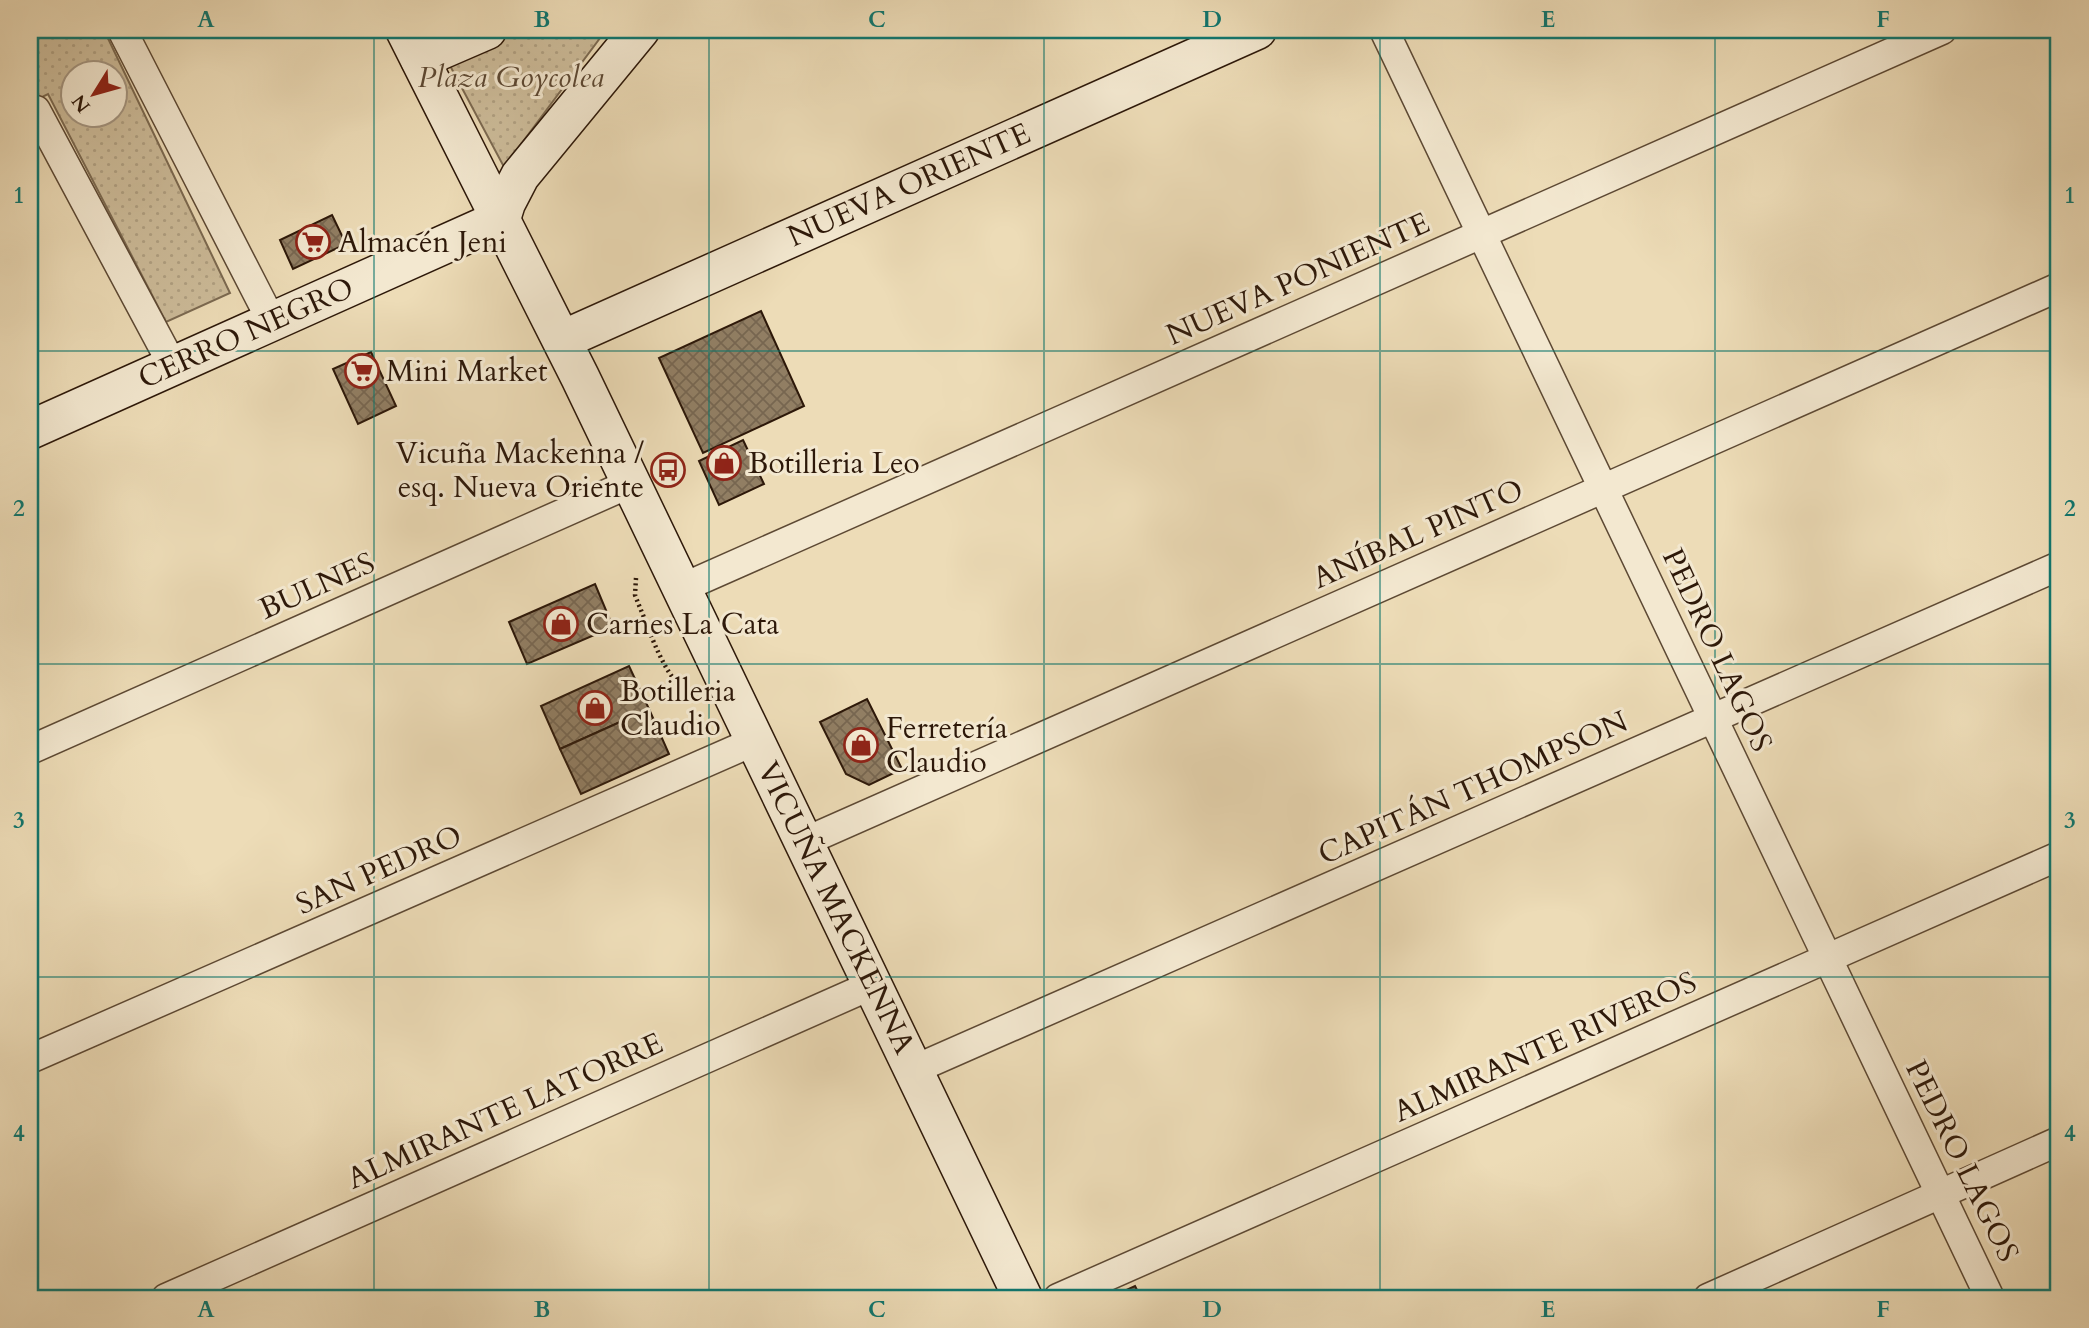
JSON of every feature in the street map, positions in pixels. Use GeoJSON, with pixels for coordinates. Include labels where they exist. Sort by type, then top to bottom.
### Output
{"type":"FeatureCollection","features":[{"type":"Feature","properties":{"kind":"main road"},"geometry":{"type":"LineString","coordinates":[[412,45],[488,30]]}},
{"type":"Feature","properties":{"kind":"main road"},"geometry":{"type":"LineString","coordinates":[[501,219],[506,202],[520,176],[640,30]]}},
{"type":"Feature","properties":{"kind":"main road","name":"NUEVA ORIENTE"},"geometry":{"type":"LineString","coordinates":[[562,340],[1257,30]]}},
{"type":"Feature","properties":{"kind":"main road","name":"VICUÑA MACKENNA"},"geometry":{"type":"LineString","coordinates":[[412,45],[562,340],[1023,1298]]}},
{"type":"Feature","properties":{"kind":"main road","name":"CERRO NEGRO"},"geometry":{"type":"LineString","coordinates":[[30,430],[501,219]]}},
{"type":"Feature","properties":{"kind":"street"},"geometry":{"type":"LineString","coordinates":[[122,30],[272,322]]}},
{"type":"Feature","properties":{"kind":"street","name":"PEDRO LAGOS"},"geometry":{"type":"LineString","coordinates":[[1384,30],[1990,1298]]}},
{"type":"Feature","properties":{"kind":"street","name":"NUEVA PONIENTE"},"geometry":{"type":"LineString","coordinates":[[682,588],[1942,30]]}},
{"type":"Feature","properties":{"kind":"street"},"geometry":{"type":"LineString","coordinates":[[33,111],[173,366]]}},
{"type":"Feature","properties":{"kind":"street","name":"ANÍBAL PINTO"},"geometry":{"type":"LineString","coordinates":[[804,842],[2059,286]]}},
{"type":"Feature","properties":{"kind":"street","name":"BULNES"},"geometry":{"type":"LineString","coordinates":[[30,750],[631,484]]}},
{"type":"Feature","properties":{"kind":"street","name":"CAPITÁN THOMPSON"},"geometry":{"type":"LineString","coordinates":[[913,1070],[2059,566]]}},
{"type":"Feature","properties":{"kind":"street","name":"SAN PEDRO"},"geometry":{"type":"LineString","coordinates":[[30,1059],[755,741]]}},
{"type":"Feature","properties":{"kind":"street","name":"ALMIRANTE RIVEROS"},"geometry":{"type":"LineString","coordinates":[[1058,1298],[2059,856]]}},
{"type":"Feature","properties":{"kind":"street","name":"ALMIRANTE LATORRE"},"geometry":{"type":"LineString","coordinates":[[166,1298],[872,985]]}},
{"type":"Feature","properties":{"kind":"street"},"geometry":{"type":"LineString","coordinates":[[1707,1298],[2059,1141]]}},
{"type":"Feature","properties":{"kind":"green space"},"geometry":{"type":"Polygon","coordinates":[[[30,30],[104,30],[118,60],[60,60],[60,117],[48,94],[30,103],[30,30]]]}},
{"type":"Feature","properties":{"kind":"green space","name":"Plaza Goycolea"},"geometry":{"type":"Polygon","coordinates":[[[431,30],[606,30],[504,167],[431,30]]]}},
{"type":"Feature","properties":{"kind":"green space"},"geometry":{"type":"Polygon","coordinates":[[[130,84],[230,293],[166,322],[67,130],[130,130],[130,84]]]}},
{"type":"Feature","properties":{"kind":"building","name":"Almacén Jeni"},"geometry":{"type":"Polygon","coordinates":[[[332,215],[346,244],[293,269],[280,240],[332,215]]]}},
{"type":"Feature","properties":{"kind":"building"},"geometry":{"type":"Polygon","coordinates":[[[761,311],[804,406],[703,453],[659,358],[761,311]]]}},
{"type":"Feature","properties":{"kind":"building"},"geometry":{"type":"Polygon","coordinates":[[[371,352],[396,406],[358,424],[333,369],[371,352]]]}},
{"type":"Feature","properties":{"kind":"building"},"geometry":{"type":"Polygon","coordinates":[[[743,440],[764,484],[719,505],[699,461],[743,440]]]}},
{"type":"Feature","properties":{"kind":"building","name":"Carnes La Cata"},"geometry":{"type":"Polygon","coordinates":[[[595,584],[613,627],[527,664],[509,622],[595,584]]]}},
{"type":"Feature","properties":{"kind":"building","name":"Botilleria Claudio"},"geometry":{"type":"Polygon","coordinates":[[[629,666],[649,709],[560,749],[541,706],[629,666]]]}},
{"type":"Feature","properties":{"kind":"building","name":"Ferretería Claudio"},"geometry":{"type":"Polygon","coordinates":[[[867,699],[902,769],[869,785],[846,774],[820,722],[867,699]]]}},
{"type":"Feature","properties":{"kind":"building"},"geometry":{"type":"Polygon","coordinates":[[[649,709],[669,754],[581,794],[560,749],[649,709]]]}},
{"type":"Feature","properties":{"kind":"building"},"geometry":{"type":"Polygon","coordinates":[[[1135,1286],[1141,1298],[1111,1298],[1111,1297],[1135,1286]]]}},
{"type":"Feature","properties":{"kind":"place","name":"Almacén Jeni"},"geometry":{"type":"Point","coordinates":[313,242]}},
{"type":"Feature","properties":{"kind":"place","name":"Mini Market"},"geometry":{"type":"Point","coordinates":[362,371]}},
{"type":"Feature","properties":{"kind":"place","name":"Botilleria Leo"},"geometry":{"type":"Point","coordinates":[724,463]}},
{"type":"Feature","properties":{"kind":"place","name":"Vicuña Mackenna / esq. Nueva Oriente"},"geometry":{"type":"Point","coordinates":[668,470]}},
{"type":"Feature","properties":{"kind":"place","name":"Carnes La Cata"},"geometry":{"type":"Point","coordinates":[561,624]}},
{"type":"Feature","properties":{"kind":"place","name":"Botilleria Claudio"},"geometry":{"type":"Point","coordinates":[595,708]}},
{"type":"Feature","properties":{"kind":"place","name":"Ferretería Claudio"},"geometry":{"type":"Point","coordinates":[861,745]}}]}
